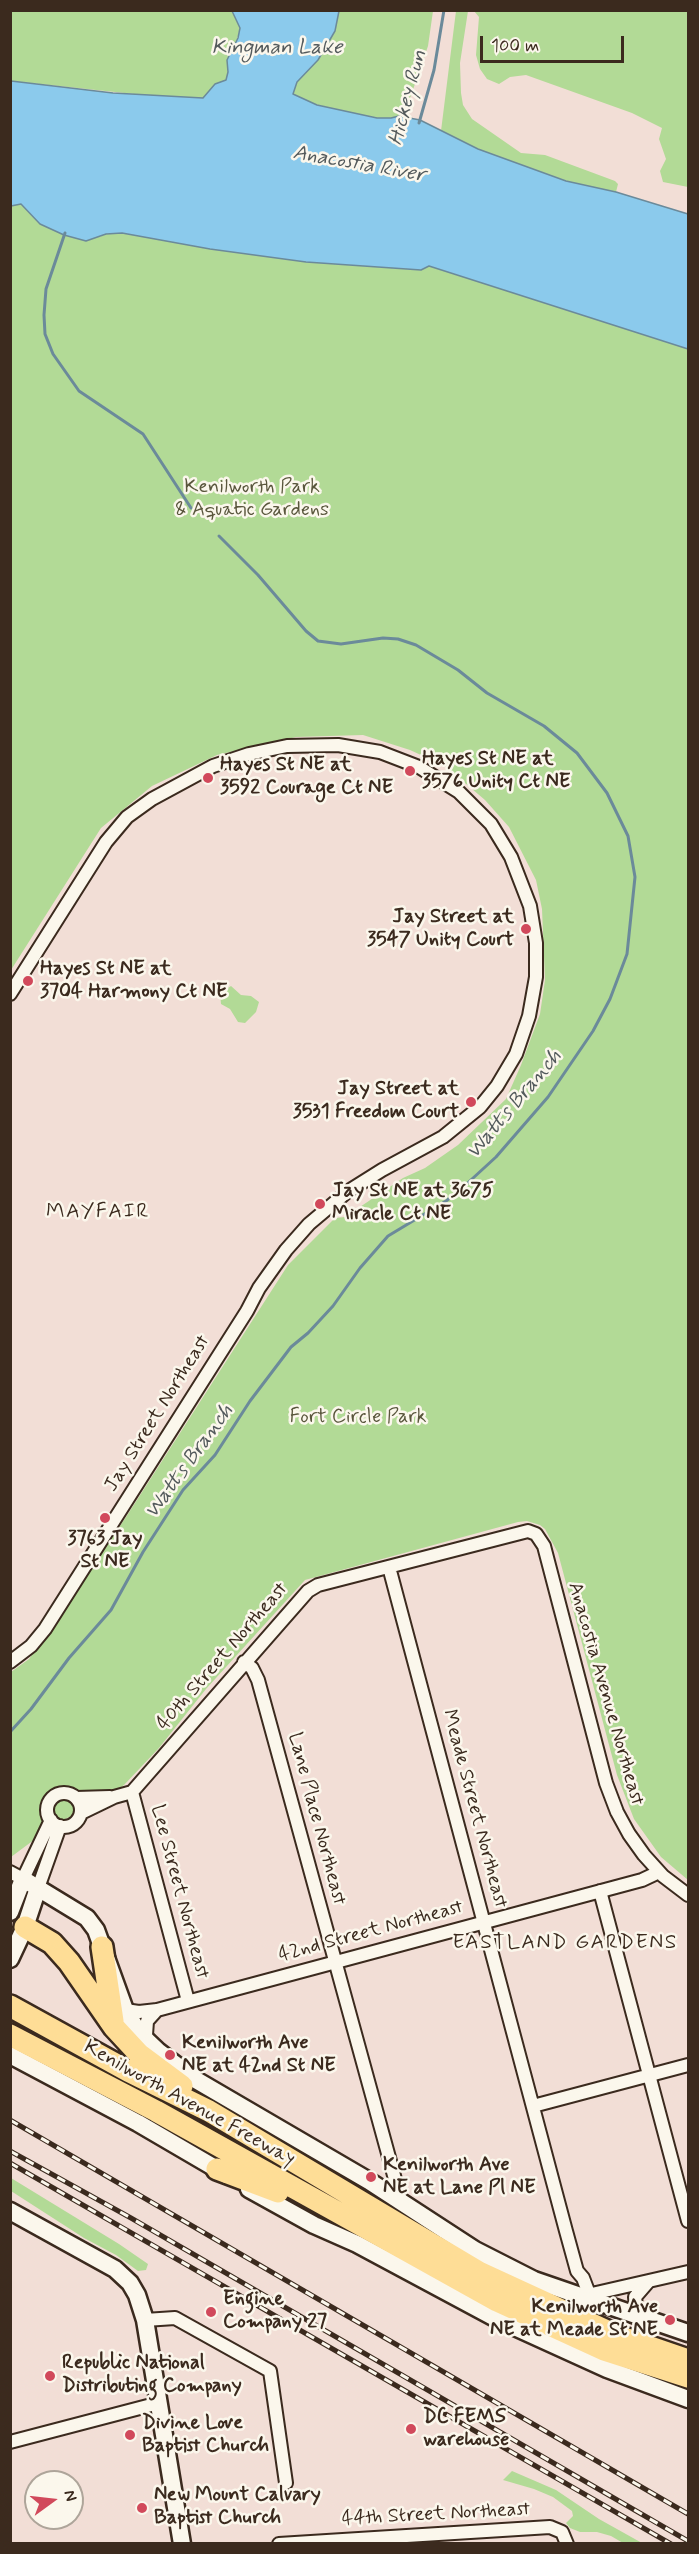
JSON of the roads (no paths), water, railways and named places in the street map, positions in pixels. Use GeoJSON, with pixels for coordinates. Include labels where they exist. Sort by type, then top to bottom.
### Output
{"type":"FeatureCollection","features":[{"type":"Feature","properties":{"kind":"highway"},"geometry":{"type":"LineString","coordinates":[[15,1920],[52,1943],[120,2019]]}},
{"type":"Feature","properties":{"kind":"highway"},"geometry":{"type":"LineString","coordinates":[[102,1947],[107,1992],[139,2055],[188,2090],[209,2111]]}},
{"type":"Feature","properties":{"kind":"highway","name":"Kenilworth Avenue Freeway"},"geometry":{"type":"LineString","coordinates":[[17,2010],[128,2071],[209,2111],[479,2272],[618,2336],[688,2360]]}},
{"type":"Feature","properties":{"kind":"highway","name":"Kenilworth Avenue Freeway"},"geometry":{"type":"LineString","coordinates":[[11,2042],[156,2111],[497,2301],[604,2350],[688,2377]]}},
{"type":"Feature","properties":{"kind":"highway"},"geometry":{"type":"LineString","coordinates":[[217,2169],[307,2203],[330,2209]]}},
{"type":"Feature","properties":{"kind":"highway"},"geometry":{"type":"LineString","coordinates":[[592,2324],[639,2331],[688,2346]]}},
{"type":"Feature","properties":{"kind":"main road"},"geometry":{"type":"LineString","coordinates":[[10,1959],[17,1876],[87,1918],[96,1930],[102,1947]]}},
{"type":"Feature","properties":{"kind":"main road"},"geometry":{"type":"LineString","coordinates":[[15,1920],[38,1888]]}},
{"type":"Feature","properties":{"kind":"main road"},"geometry":{"type":"LineString","coordinates":[[120,2019],[139,2033],[148,2044],[196,2080],[369,2181],[475,2250],[534,2280],[688,2333]]}},
{"type":"Feature","properties":{"kind":"main road"},"geometry":{"type":"LineString","coordinates":[[11,2042],[217,2169],[314,2225],[357,2244],[497,2319],[607,2369],[688,2399]]}},
{"type":"Feature","properties":{"kind":"main road"},"geometry":{"type":"LineString","coordinates":[[10,2211],[115,2269],[130,2283],[137,2295],[145,2320],[182,2544]]}},
{"type":"Feature","properties":{"kind":"street","name":"Jay Street Northeast"},"geometry":{"type":"LineString","coordinates":[[10,994],[116,829],[127,817],[152,799],[184,781],[231,759],[287,747],[338,745],[387,754],[431,773],[469,801],[502,841],[520,878],[534,929],[536,977],[526,1026],[512,1062],[486,1100],[459,1125],[432,1145],[382,1170],[347,1192],[309,1224],[273,1267],[60,1606],[38,1638],[10,1662]]}},
{"type":"Feature","properties":{"kind":"street","name":"40th Street Northeast"},"geometry":{"type":"LineString","coordinates":[[132,1792],[308,1590],[318,1585],[518,1532]]}},
{"type":"Feature","properties":{"kind":"street","name":"Anacostia Avenue Northeast"},"geometry":{"type":"LineString","coordinates":[[518,1532],[532,1532],[542,1541],[610,1793],[629,1834],[659,1872],[688,1895]]}},
{"type":"Feature","properties":{"kind":"street","name":"Meade Street Northeast"},"geometry":{"type":"LineString","coordinates":[[389,1567],[577,2271],[583,2278],[583,2295]]}},
{"type":"Feature","properties":{"kind":"street","name":"Lane Place Northeast"},"geometry":{"type":"LineString","coordinates":[[244,1662],[252,1668],[258,1680],[401,2201]]}},
{"type":"Feature","properties":{"kind":"street"},"geometry":{"type":"LineString","coordinates":[[56,1823],[71,1825],[81,1813],[114,1797],[132,1792]]}},
{"type":"Feature","properties":{"kind":"street","name":"Lee Street Northeast"},"geometry":{"type":"LineString","coordinates":[[132,1792],[188,2001]]}},
{"type":"Feature","properties":{"kind":"street"},"geometry":{"type":"LineString","coordinates":[[38,1888],[56,1823],[48,1809],[52,1799],[67,1793],[76,1798],[114,1797]]}},
{"type":"Feature","properties":{"kind":"street"},"geometry":{"type":"LineString","coordinates":[[76,1798],[81,1813]]}},
{"type":"Feature","properties":{"kind":"street"},"geometry":{"type":"LineString","coordinates":[[17,1876],[56,1823]]}},
{"type":"Feature","properties":{"kind":"street","name":"42nd Street Northeast"},"geometry":{"type":"LineString","coordinates":[[120,2019],[139,2012],[157,2010],[642,1880],[659,1872]]}},
{"type":"Feature","properties":{"kind":"street"},"geometry":{"type":"LineString","coordinates":[[600,1891],[688,2221]]}},
{"type":"Feature","properties":{"kind":"street"},"geometry":{"type":"LineString","coordinates":[[148,2044],[147,2021],[157,2010]]}},
{"type":"Feature","properties":{"kind":"street"},"geometry":{"type":"LineString","coordinates":[[533,2106],[688,2065]]}},
{"type":"Feature","properties":{"kind":"street"},"geometry":{"type":"LineString","coordinates":[[369,2181],[380,2177],[389,2164]]}},
{"type":"Feature","properties":{"kind":"street"},"geometry":{"type":"LineString","coordinates":[[577,2271],[583,2295],[688,2272]]}},
{"type":"Feature","properties":{"kind":"street"},"geometry":{"type":"LineString","coordinates":[[637,2315],[635,2297],[648,2282]]}},
{"type":"Feature","properties":{"kind":"street"},"geometry":{"type":"LineString","coordinates":[[145,2320],[175,2318],[270,2371],[286,2483]]}},
{"type":"Feature","properties":{"kind":"street"},"geometry":{"type":"LineString","coordinates":[[10,2442],[159,2403]]}},
{"type":"Feature","properties":{"kind":"street","name":"44th Street Northeast"},"geometry":{"type":"LineString","coordinates":[[279,2544],[550,2528],[559,2530],[564,2535],[567,2544]]}},
{"type":"Feature","properties":{"kind":"water"},"geometry":{"type":"Polygon","coordinates":[[[232,11],[339,11],[335,31],[318,60],[297,82],[293,94],[317,105],[377,118],[399,116],[420,120],[478,149],[566,181],[616,192],[688,214],[688,349],[429,266],[421,270],[306,262],[210,249],[122,233],[106,234],[86,241],[64,235],[40,224],[21,204],[11,206],[11,81],[113,93],[203,98],[215,84],[226,80],[227,60],[238,38],[240,28],[232,11]]]}},
{"type":"Feature","properties":{"kind":"waterway","name":"Hickey Run"},"geometry":{"type":"LineString","coordinates":[[419,123],[434,70],[444,10]]}},
{"type":"Feature","properties":{"kind":"waterway","name":"Watts Branch"},"geometry":{"type":"LineString","coordinates":[[65,233],[46,289],[45,334],[53,354],[79,391],[143,434],[191,508]]}},
{"type":"Feature","properties":{"kind":"waterway","name":"Watts Branch"},"geometry":{"type":"LineString","coordinates":[[10,1732],[111,1610],[143,1552],[183,1490],[215,1455],[250,1401],[291,1347],[308,1333],[333,1306],[360,1268],[388,1236],[460,1190],[496,1157],[548,1097],[593,1031],[610,999],[627,954],[635,877],[628,836],[607,793],[577,753],[544,726],[487,693],[458,670],[416,645],[398,639],[383,638],[341,644],[318,641],[306,631],[258,575],[219,536]]}},
{"type":"Feature","properties":{"kind":"railway"},"geometry":{"type":"LineString","coordinates":[[10,2120],[688,2514]]}},
{"type":"Feature","properties":{"kind":"railway"},"geometry":{"type":"LineString","coordinates":[[10,2151],[131,2218],[688,2541]]}},
{"type":"Feature","properties":{"kind":"railway"},"geometry":{"type":"LineString","coordinates":[[10,2163],[671,2544]]}},
{"type":"Feature","properties":{"kind":"place","name":"Hayes St NE at 3576 Unity Ct NE"},"geometry":{"type":"Point","coordinates":[410,771]}},
{"type":"Feature","properties":{"kind":"place","name":"Hayes St NE at 3592 Courage Ct NE"},"geometry":{"type":"Point","coordinates":[208,778]}},
{"type":"Feature","properties":{"kind":"place","name":"Jay Street at 3547 Unity Court"},"geometry":{"type":"Point","coordinates":[526,929]}},
{"type":"Feature","properties":{"kind":"place","name":"Hayes St NE at 3704 Harmony Ct NE"},"geometry":{"type":"Point","coordinates":[28,981]}},
{"type":"Feature","properties":{"kind":"place","name":"Jay Street at 3531 Freedom Court"},"geometry":{"type":"Point","coordinates":[471,1102]}},
{"type":"Feature","properties":{"kind":"place","name":"Jay St NE at 3675 Miracle Ct NE"},"geometry":{"type":"Point","coordinates":[320,1204]}},
{"type":"Feature","properties":{"kind":"place","name":"3763 Jay St NE"},"geometry":{"type":"Point","coordinates":[105,1518]}},
{"type":"Feature","properties":{"kind":"place","name":"Kenilworth Ave NE at 42nd St NE"},"geometry":{"type":"Point","coordinates":[170,2055]}},
{"type":"Feature","properties":{"kind":"place","name":"Kenilworth Ave NE at Lane Pl NE"},"geometry":{"type":"Point","coordinates":[371,2177]}},
{"type":"Feature","properties":{"kind":"place","name":"Engine Company 27"},"geometry":{"type":"Point","coordinates":[211,2312]}},
{"type":"Feature","properties":{"kind":"place","name":"Kenilworth Ave NE at Meade St NE"},"geometry":{"type":"Point","coordinates":[670,2320]}},
{"type":"Feature","properties":{"kind":"place","name":"Republic National Distributing Company"},"geometry":{"type":"Point","coordinates":[50,2376]}},
{"type":"Feature","properties":{"kind":"place","name":"DC FEMS warehouse"},"geometry":{"type":"Point","coordinates":[411,2429]}},
{"type":"Feature","properties":{"kind":"place","name":"Divine Love Baptist Church"},"geometry":{"type":"Point","coordinates":[130,2435]}},
{"type":"Feature","properties":{"kind":"place","name":"New Mount Calvary Baptist Church"},"geometry":{"type":"Point","coordinates":[142,2508]}},
{"type":"Feature","properties":{"kind":"district","name":"MAYFAIR"},"geometry":{"type":"Point","coordinates":[98,1213]}},
{"type":"Feature","properties":{"kind":"district","name":"EASTLAND GARDENS"},"geometry":{"type":"Point","coordinates":[565,1944]}},
{"type":"Feature","properties":{"kind":"water label","name":"Kingman Lake"},"geometry":{"type":"Point","coordinates":[277,49]}},
{"type":"Feature","properties":{"kind":"water label","name":"Anacostia River"},"geometry":{"type":"Point","coordinates":[359,165]}},
{"type":"Feature","properties":{"kind":"park label","name":"Kenilworth Park & Aquatic Gardens"},"geometry":{"type":"Point","coordinates":[252,500]}},
{"type":"Feature","properties":{"kind":"park label","name":"Fort Circle Park"},"geometry":{"type":"Point","coordinates":[358,1418]}}]}
